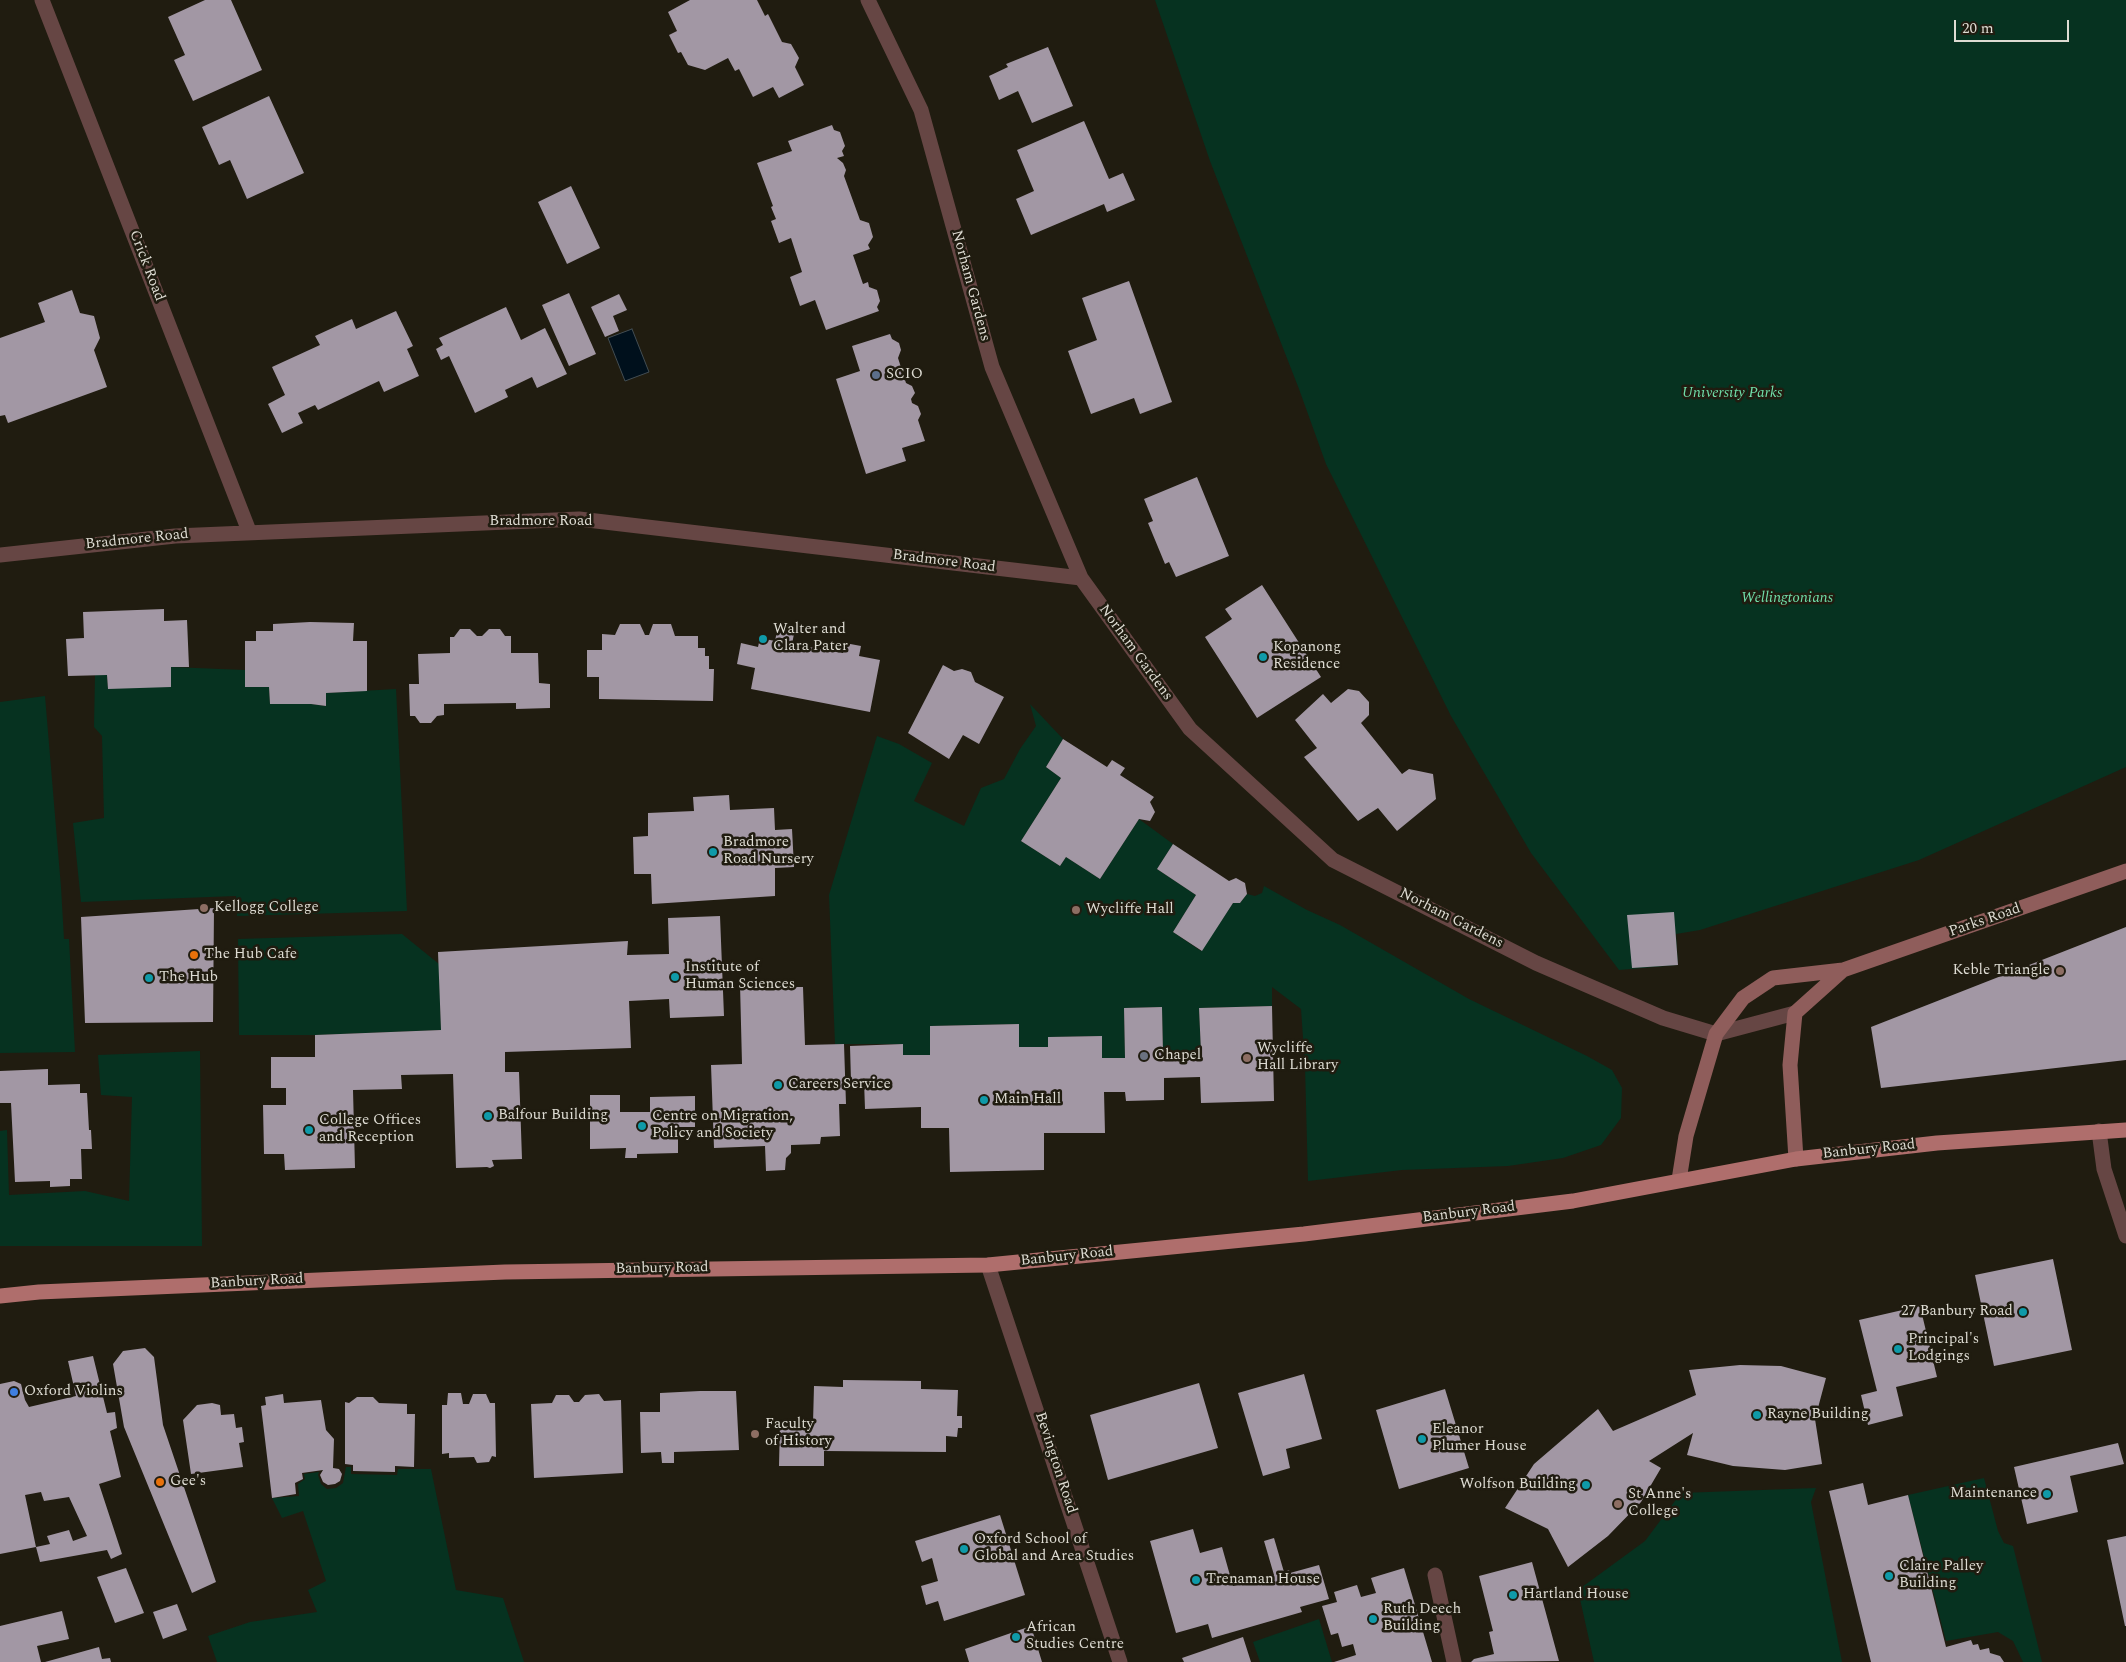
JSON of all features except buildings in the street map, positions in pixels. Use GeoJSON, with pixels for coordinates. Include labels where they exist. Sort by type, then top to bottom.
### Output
{"type":"FeatureCollection","features":[{"type":"Feature","properties":{"kind":"main road","name":"Banbury Road"},"geometry":{"type":"LineString","coordinates":[[0,1296],[68,1290],[504,1272],[988,1265],[1304,1234],[1573,1200],[1645,1188],[1796,1158],[1937,1143],[2126,1130]]}},
{"type":"Feature","properties":{"kind":"street","name":"Crick Road"},"geometry":{"type":"LineString","coordinates":[[42,0],[250,531]]}},
{"type":"Feature","properties":{"kind":"street","name":"Norham Gardens"},"geometry":{"type":"LineString","coordinates":[[868,0],[921,110],[992,367],[1081,578],[1190,729],[1333,860],[1536,963],[1663,1018],[1716,1034]]}},
{"type":"Feature","properties":{"kind":"street","name":"Bradmore Road"},"geometry":{"type":"LineString","coordinates":[[0,555],[176,536],[250,531],[579,520],[1081,578]]}},
{"type":"Feature","properties":{"kind":"street","name":"Parks Road"},"geometry":{"type":"LineString","coordinates":[[1679,1180],[1686,1136],[1716,1034],[1744,998],[1773,978],[1843,970],[2126,871]]}},
{"type":"Feature","properties":{"kind":"street","name":"Parks Road"},"geometry":{"type":"LineString","coordinates":[[1716,1034],[1795,1012],[1843,970]]}},
{"type":"Feature","properties":{"kind":"street"},"geometry":{"type":"LineString","coordinates":[[1795,1012],[1790,1065],[1796,1158]]}},
{"type":"Feature","properties":{"kind":"street"},"geometry":{"type":"LineString","coordinates":[[2098,1131],[2104,1170],[2126,1236]]}},
{"type":"Feature","properties":{"kind":"street","name":"Bevington Road"},"geometry":{"type":"LineString","coordinates":[[988,1265],[1120,1662]]}},
{"type":"Feature","properties":{"kind":"street"},"geometry":{"type":"LineString","coordinates":[[1434,1575],[1454,1662]]}},
{"type":"Feature","properties":{"kind":"green space","name":"University Parks"},"geometry":{"type":"Polygon","coordinates":[[[1155,0],[2126,0],[2126,767],[1919,860],[1700,930],[1676,934],[1678,965],[1619,970],[1531,853],[1451,716],[1326,464],[1299,389],[1210,161],[1155,0]]]}},
{"type":"Feature","properties":{"kind":"green space"},"geometry":{"type":"Polygon","coordinates":[[[171,667],[245,670],[245,687],[269,687],[270,704],[326,706],[326,693],[396,689],[407,911],[237,916],[236,896],[81,902],[73,823],[104,818],[102,736],[94,727],[95,675],[107,675],[108,689],[171,667]]]}},
{"type":"Feature","properties":{"kind":"green space"},"geometry":{"type":"Polygon","coordinates":[[[45,696],[64,939],[69,939],[75,1052],[0,1053],[0,702],[45,696]]]}},
{"type":"Feature","properties":{"kind":"green space"},"geometry":{"type":"Polygon","coordinates":[[[1030,704],[1063,739],[1046,767],[1061,778],[1021,841],[1060,866],[1066,857],[1100,879],[1139,819],[1173,844],[1157,869],[1196,895],[1173,932],[1201,951],[1233,903],[1240,903],[1247,894],[1255,896],[1262,893],[1264,886],[1307,910],[1340,925],[1469,999],[1612,1070],[1622,1088],[1621,1118],[1601,1145],[1563,1158],[1508,1166],[1402,1170],[1308,1181],[1305,1066],[1301,1009],[1272,987],[1272,1006],[1199,1008],[1201,1052],[1163,1053],[1162,1007],[1124,1008],[1125,1058],[1102,1058],[1102,1036],[1048,1037],[1048,1047],[1019,1047],[1018,1024],[930,1026],[930,1055],[903,1055],[902,1044],[835,1044],[829,895],[877,736],[899,744],[932,763],[914,801],[964,826],[981,788],[1004,779],[1020,749],[1036,726],[1030,704]]]}},
{"type":"Feature","properties":{"kind":"green space"},"geometry":{"type":"Polygon","coordinates":[[[402,934],[439,964],[441,1030],[315,1035],[239,1035],[238,939],[402,934]]]}},
{"type":"Feature","properties":{"kind":"green space"},"geometry":{"type":"Polygon","coordinates":[[[200,1051],[202,1246],[0,1246],[0,1131],[7,1130],[9,1195],[85,1191],[129,1201],[132,1097],[101,1095],[98,1055],[200,1051]]]}},
{"type":"Feature","properties":{"kind":"green space"},"geometry":{"type":"Polygon","coordinates":[[[346,1467],[351,1467],[351,1474],[397,1475],[398,1469],[431,1469],[456,1590],[503,1598],[524,1662],[217,1662],[208,1636],[250,1622],[317,1612],[308,1590],[326,1581],[303,1511],[282,1518],[272,1498],[299,1496],[298,1484],[305,1479],[304,1474],[319,1472],[321,1484],[327,1489],[336,1488],[343,1483],[346,1467]]]}},
{"type":"Feature","properties":{"kind":"green space"},"geometry":{"type":"Polygon","coordinates":[[[1984,1478],[1998,1531],[2004,1543],[2013,1546],[2042,1662],[2023,1662],[2013,1641],[1998,1632],[1946,1641],[1908,1495],[1984,1478]]]}},
{"type":"Feature","properties":{"kind":"green space"},"geometry":{"type":"Polygon","coordinates":[[[1816,1488],[1811,1502],[1842,1662],[1594,1662],[1578,1590],[1645,1541],[1681,1493],[1816,1488]]]}},
{"type":"Feature","properties":{"kind":"green space"},"geometry":{"type":"Polygon","coordinates":[[[1319,1619],[1332,1662],[1260,1662],[1253,1642],[1319,1619]]]}},
{"type":"Feature","properties":{"kind":"water"},"geometry":{"type":"Polygon","coordinates":[[[632,329],[649,372],[625,381],[608,338],[632,329]]]}},
{"type":"Feature","properties":{"kind":"place","name":"SCIO"},"geometry":{"type":"Point","coordinates":[876,375]}},
{"type":"Feature","properties":{"kind":"place","name":"Walter and Clara Pater"},"geometry":{"type":"Point","coordinates":[763,639]}},
{"type":"Feature","properties":{"kind":"place","name":"Kopanong Residence"},"geometry":{"type":"Point","coordinates":[1263,657]}},
{"type":"Feature","properties":{"kind":"place","name":"Bradmore Road Nursery"},"geometry":{"type":"Point","coordinates":[713,852]}},
{"type":"Feature","properties":{"kind":"place","name":"Kellogg College"},"geometry":{"type":"Point","coordinates":[204,908]}},
{"type":"Feature","properties":{"kind":"place","name":"Wycliffe Hall"},"geometry":{"type":"Point","coordinates":[1076,910]}},
{"type":"Feature","properties":{"kind":"place","name":"The Hub Cafe"},"geometry":{"type":"Point","coordinates":[194,955]}},
{"type":"Feature","properties":{"kind":"place","name":"Keble Triangle"},"geometry":{"type":"Point","coordinates":[2060,971]}},
{"type":"Feature","properties":{"kind":"place","name":"Institute of Human Sciences"},"geometry":{"type":"Point","coordinates":[675,977]}},
{"type":"Feature","properties":{"kind":"place","name":"The Hub"},"geometry":{"type":"Point","coordinates":[149,978]}},
{"type":"Feature","properties":{"kind":"place","name":"Chapel"},"geometry":{"type":"Point","coordinates":[1144,1056]}},
{"type":"Feature","properties":{"kind":"place","name":"Wycliffe Hall Library"},"geometry":{"type":"Point","coordinates":[1247,1058]}},
{"type":"Feature","properties":{"kind":"place","name":"Careers Service"},"geometry":{"type":"Point","coordinates":[778,1085]}},
{"type":"Feature","properties":{"kind":"place","name":"Main Hall"},"geometry":{"type":"Point","coordinates":[984,1100]}},
{"type":"Feature","properties":{"kind":"place","name":"Balfour Building"},"geometry":{"type":"Point","coordinates":[488,1116]}},
{"type":"Feature","properties":{"kind":"place","name":"Centre on Migration, Policy and Society"},"geometry":{"type":"Point","coordinates":[642,1126]}},
{"type":"Feature","properties":{"kind":"place","name":"College Offices and Reception"},"geometry":{"type":"Point","coordinates":[309,1130]}},
{"type":"Feature","properties":{"kind":"place","name":"27 Banbury Road"},"geometry":{"type":"Point","coordinates":[2023,1312]}},
{"type":"Feature","properties":{"kind":"place","name":"Principal's Lodgings"},"geometry":{"type":"Point","coordinates":[1898,1349]}},
{"type":"Feature","properties":{"kind":"place","name":"Oxford Violins"},"geometry":{"type":"Point","coordinates":[14,1392]}},
{"type":"Feature","properties":{"kind":"place","name":"Rayne Building"},"geometry":{"type":"Point","coordinates":[1757,1415]}},
{"type":"Feature","properties":{"kind":"place","name":"Faculty of History"},"geometry":{"type":"Point","coordinates":[755,1434]}},
{"type":"Feature","properties":{"kind":"place","name":"Eleanor Plumer House"},"geometry":{"type":"Point","coordinates":[1422,1439]}},
{"type":"Feature","properties":{"kind":"place","name":"Gee's"},"geometry":{"type":"Point","coordinates":[160,1482]}},
{"type":"Feature","properties":{"kind":"place","name":"Wolfson Building"},"geometry":{"type":"Point","coordinates":[1586,1485]}},
{"type":"Feature","properties":{"kind":"place","name":"Maintenance"},"geometry":{"type":"Point","coordinates":[2047,1494]}},
{"type":"Feature","properties":{"kind":"place","name":"St Anne's College"},"geometry":{"type":"Point","coordinates":[1618,1504]}},
{"type":"Feature","properties":{"kind":"place","name":"Oxford School of Global and Area Studies"},"geometry":{"type":"Point","coordinates":[964,1549]}},
{"type":"Feature","properties":{"kind":"place","name":"Claire Palley Building"},"geometry":{"type":"Point","coordinates":[1889,1576]}},
{"type":"Feature","properties":{"kind":"place","name":"Trenaman House"},"geometry":{"type":"Point","coordinates":[1196,1580]}},
{"type":"Feature","properties":{"kind":"place","name":"Hartland House"},"geometry":{"type":"Point","coordinates":[1513,1595]}},
{"type":"Feature","properties":{"kind":"place","name":"Ruth Deech Building"},"geometry":{"type":"Point","coordinates":[1373,1619]}},
{"type":"Feature","properties":{"kind":"place","name":"African Studies Centre"},"geometry":{"type":"Point","coordinates":[1016,1637]}},
{"type":"Feature","properties":{"kind":"park label","name":"Wellingtonians"},"geometry":{"type":"Point","coordinates":[1787,599]}}]}
